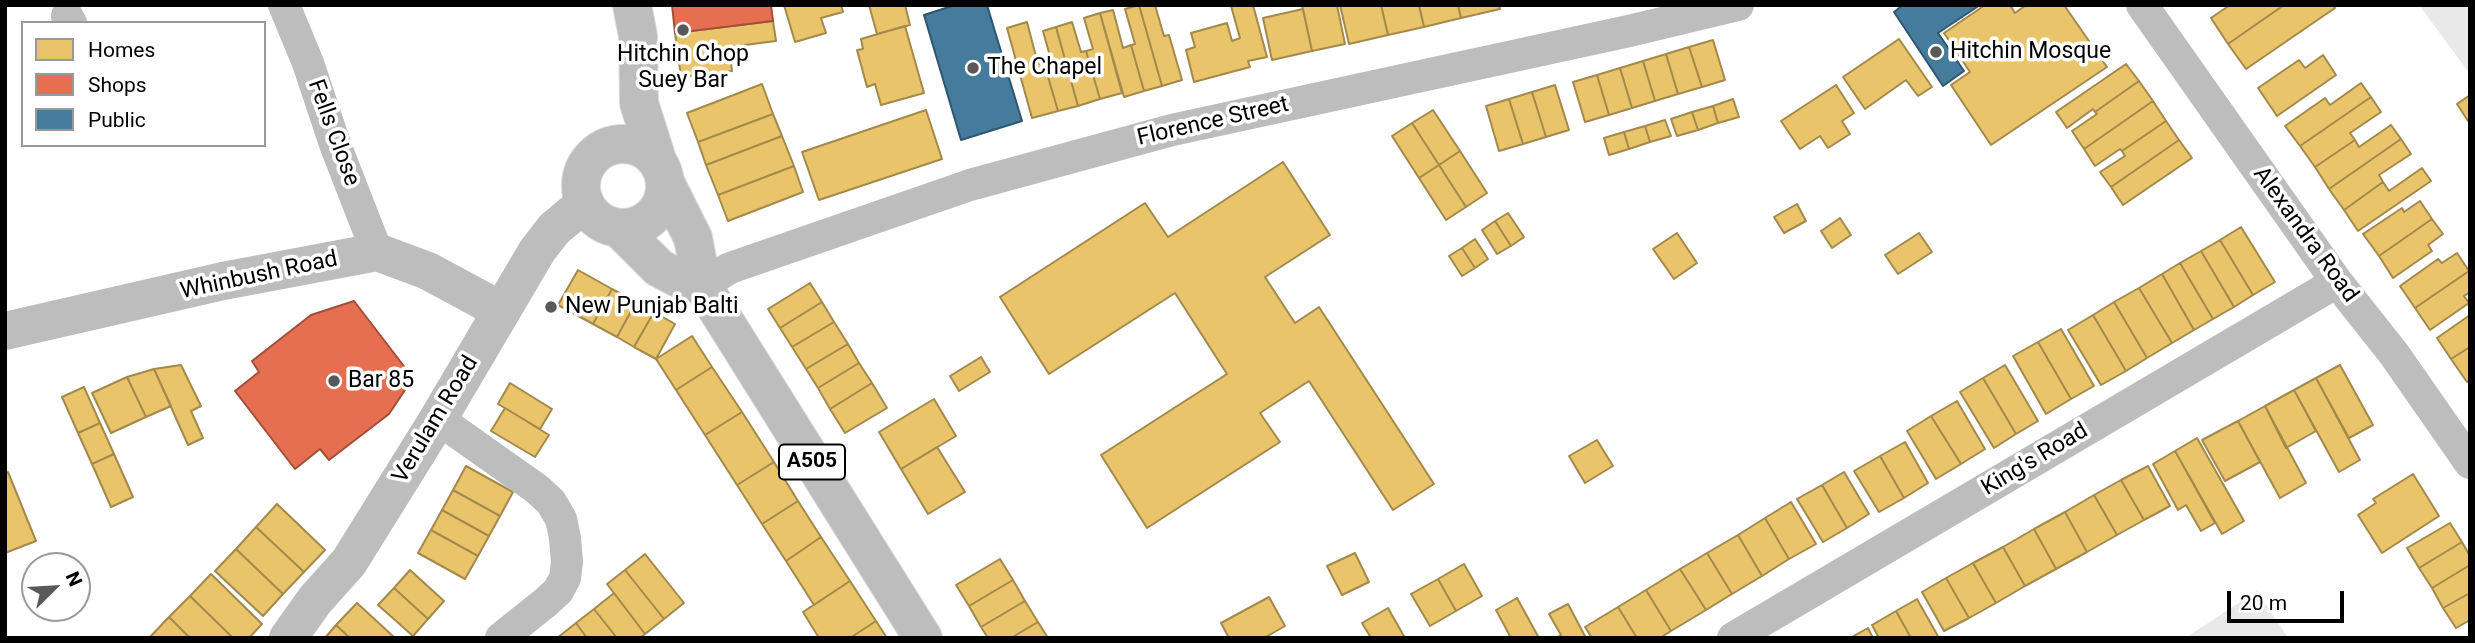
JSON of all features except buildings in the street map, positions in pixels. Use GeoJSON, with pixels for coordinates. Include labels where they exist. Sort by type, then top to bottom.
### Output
{"type":"FeatureCollection","features":[{"type":"Feature","properties":{"kind":"main road","name":"A505"},"geometry":{"type":"LineString","coordinates":[[632,5],[638,36],[639,103],[662,172],[693,238],[702,285],[923,638]]}},
{"type":"Feature","properties":{"kind":"main road"},"geometry":{"type":"LineString","coordinates":[[598,151],[618,144],[636,145],[647,150],[662,172],[663,202],[654,216],[636,227],[608,226],[595,218],[584,203],[580,187],[583,172],[598,151],[639,103]]}},
{"type":"Feature","properties":{"kind":"main road","name":"Verulam Road"},"geometry":{"type":"LineString","coordinates":[[288,638],[315,600],[349,562],[438,419],[537,251],[554,229],[584,203]]}},
{"type":"Feature","properties":{"kind":"main road"},"geometry":{"type":"LineString","coordinates":[[619,228],[659,268],[680,279],[702,285]]}},
{"type":"Feature","properties":{"kind":"main road"},"geometry":{"type":"LineString","coordinates":[[377,252],[428,271],[502,311]]}},
{"type":"Feature","properties":{"kind":"main road","name":"Whinbush Road"},"geometry":{"type":"LineString","coordinates":[[5,331],[223,281],[377,252]]}},
{"type":"Feature","properties":{"kind":"street","name":"Florence Street"},"geometry":{"type":"LineString","coordinates":[[702,285],[730,268],[970,186],[1159,134],[1318,97],[1629,32],[1738,5]]}},
{"type":"Feature","properties":{"kind":"street","name":"Alexandra Road"},"geometry":{"type":"LineString","coordinates":[[2143,5],[2337,282],[2394,355],[2470,463]]}},
{"type":"Feature","properties":{"kind":"street","name":"Fells Close"},"geometry":{"type":"LineString","coordinates":[[278,14],[307,63],[377,252]]}},
{"type":"Feature","properties":{"kind":"street","name":"King's Road"},"geometry":{"type":"LineString","coordinates":[[1733,638],[2337,282]]}},
{"type":"Feature","properties":{"kind":"street"},"geometry":{"type":"LineString","coordinates":[[438,419],[537,489],[551,502],[561,519],[568,562],[565,578],[558,591],[500,638]]}},
{"type":"Feature","properties":{"kind":"shaded area"},"geometry":{"type":"Polygon","coordinates":[[[2419,5],[2470,5],[2470,74],[2419,5]]]}},
{"type":"Feature","properties":{"kind":"shaded area"},"geometry":{"type":"Polygon","coordinates":[[[2257,591],[2288,638],[2185,638],[2257,591]]]}},
{"type":"Feature","properties":{"kind":"place","name":"Hitchin Chop Suey Bar"},"geometry":{"type":"Point","coordinates":[683,30]}},
{"type":"Feature","properties":{"kind":"place","name":"Hitchin Mosque"},"geometry":{"type":"Point","coordinates":[1936,52]}},
{"type":"Feature","properties":{"kind":"place","name":"The Chapel"},"geometry":{"type":"Point","coordinates":[973,68]}},
{"type":"Feature","properties":{"kind":"place","name":"New Punjab Balti"},"geometry":{"type":"Point","coordinates":[551,307]}},
{"type":"Feature","properties":{"kind":"place","name":"Bar 85"},"geometry":{"type":"Point","coordinates":[334,381]}}]}
